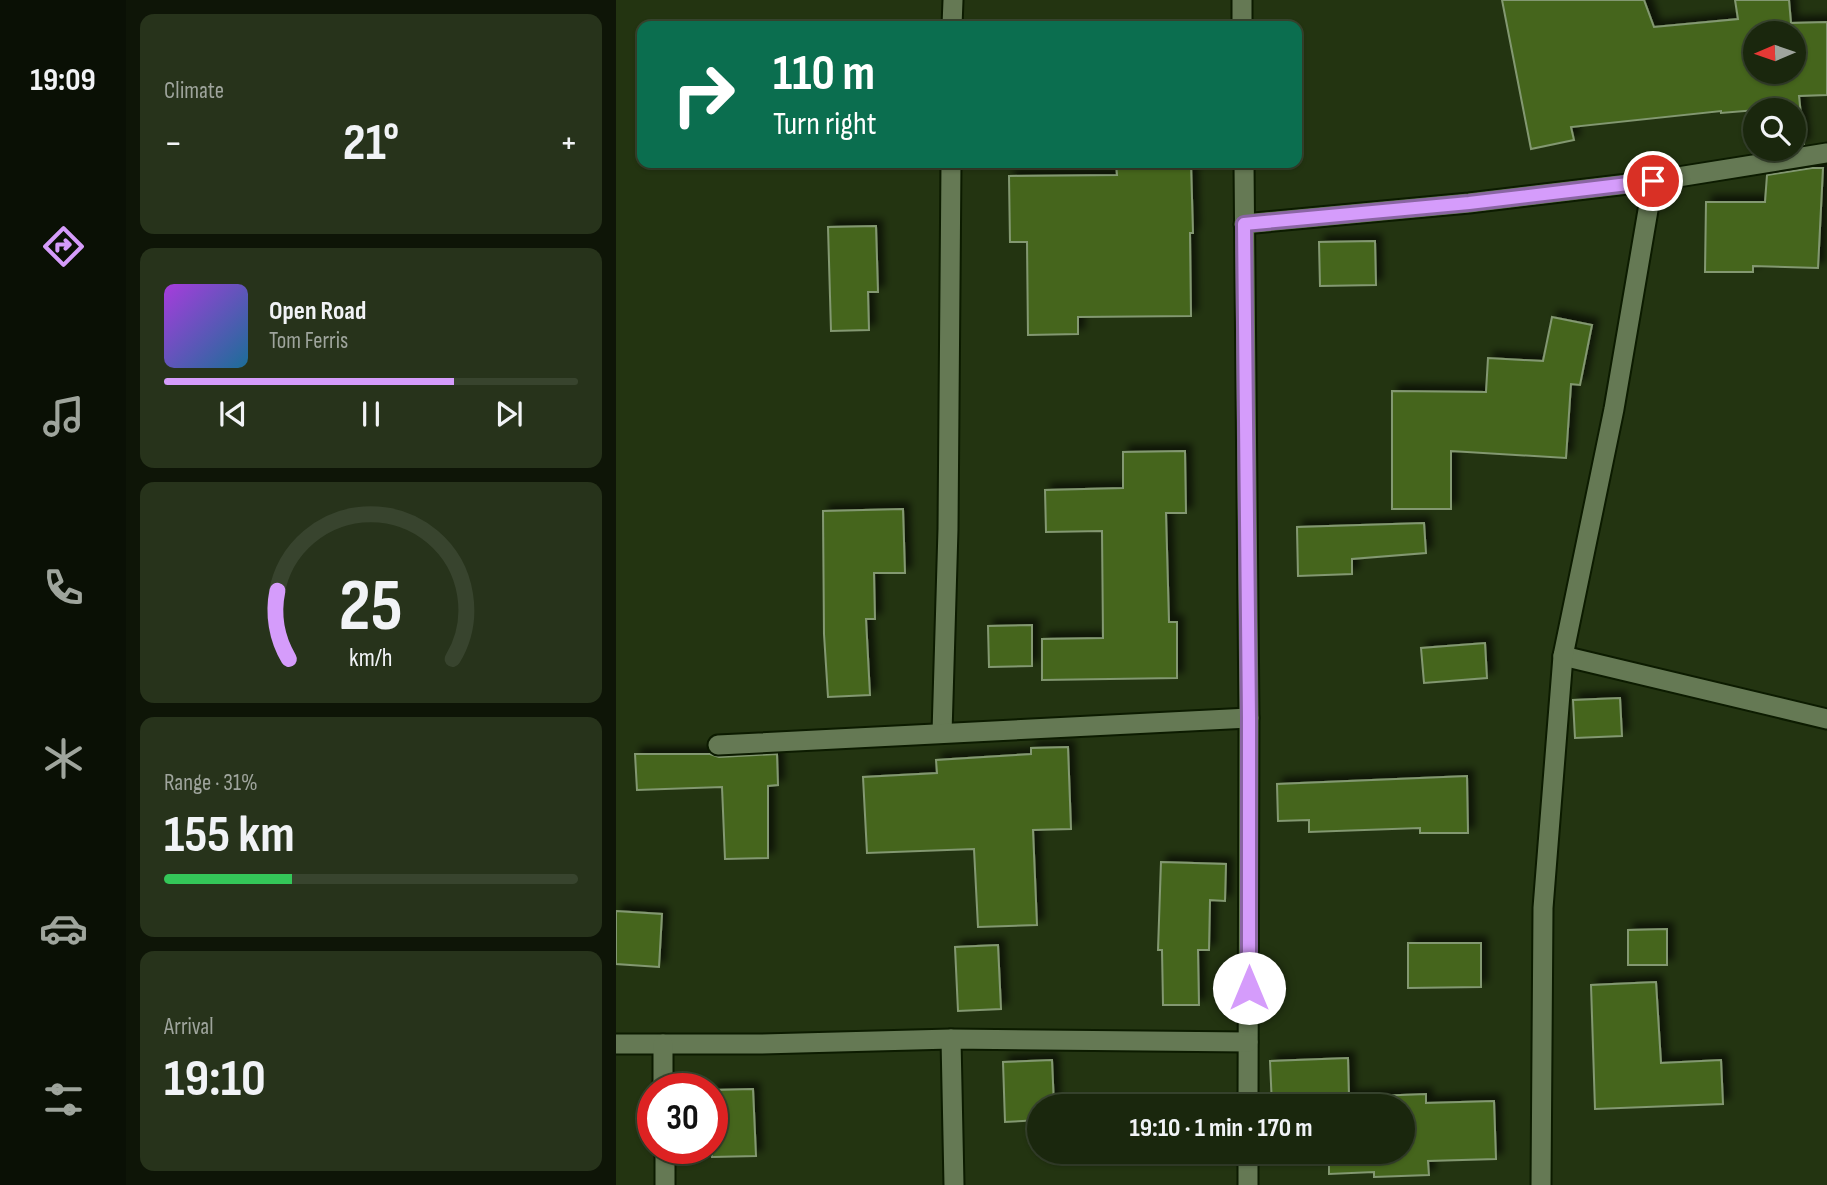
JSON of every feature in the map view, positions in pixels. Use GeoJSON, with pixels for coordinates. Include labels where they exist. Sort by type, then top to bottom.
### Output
{"type":"FeatureCollection","features":[{"type":"Feature","properties":{"kind":"street"},"geometry":{"type":"LineString","coordinates":[[953,0],[953,21]]}},
{"type":"Feature","properties":{"kind":"street"},"geometry":{"type":"LineString","coordinates":[[1242,0],[1242,21]]}},
{"type":"Feature","properties":{"kind":"street"},"geometry":{"type":"LineString","coordinates":[[1244,224],[1469,203],[1653,181],[1827,153]]}},
{"type":"Feature","properties":{"kind":"street"},"geometry":{"type":"LineString","coordinates":[[942,733],[948,529],[951,168]]}},
{"type":"Feature","properties":{"kind":"street"},"geometry":{"type":"LineString","coordinates":[[1244,168],[1249,718],[1248,1094]]}},
{"type":"Feature","properties":{"kind":"street"},"geometry":{"type":"LineString","coordinates":[[1541,1185],[1543,908],[1563,656],[1614,409],[1653,181]]}},
{"type":"Feature","properties":{"kind":"street"},"geometry":{"type":"LineString","coordinates":[[1563,656],[1827,719]]}},
{"type":"Feature","properties":{"kind":"street"},"geometry":{"type":"LineString","coordinates":[[718,745],[1249,718]]}},
{"type":"Feature","properties":{"kind":"street"},"geometry":{"type":"LineString","coordinates":[[616,1044],[761,1044],[951,1039],[1248,1042]]}},
{"type":"Feature","properties":{"kind":"street"},"geometry":{"type":"LineString","coordinates":[[951,1039],[954,1185]]}},
{"type":"Feature","properties":{"kind":"street"},"geometry":{"type":"LineString","coordinates":[[663,1044],[663,1073]]}},
{"type":"Feature","properties":{"kind":"street"},"geometry":{"type":"LineString","coordinates":[[664,1164],[665,1185]]}},
{"type":"Feature","properties":{"kind":"street"},"geometry":{"type":"LineString","coordinates":[[1248,1164],[1248,1185]]}},
{"type":"Feature","properties":{"kind":"building"},"geometry":{"type":"Polygon","coordinates":[[[1502,0],[1644,0],[1654,27],[1738,19],[1735,0],[1789,0],[1791,21],[1743,21],[1743,84],[1806,84],[1806,23],[1827,22],[1827,95],[1743,98],[1743,111],[1721,111],[1571,127],[1574,140],[1531,149],[1502,0]]]}},
{"type":"Feature","properties":{"kind":"building"},"geometry":{"type":"Polygon","coordinates":[[[1116,168],[1191,168],[1191,316],[1078,317],[1078,334],[1028,335],[1027,242],[1010,242],[1009,176],[1117,175],[1116,168]]]}},
{"type":"Feature","properties":{"kind":"building"},"geometry":{"type":"Polygon","coordinates":[[[1823,168],[1818,268],[1753,266],[1753,272],[1705,272],[1706,202],[1765,202],[1767,175],[1823,168]]]}},
{"type":"Feature","properties":{"kind":"building"},"geometry":{"type":"Polygon","coordinates":[[[876,226],[878,292],[868,292],[869,330],[831,331],[828,227],[876,226]]]}},
{"type":"Feature","properties":{"kind":"building"},"geometry":{"type":"Polygon","coordinates":[[[1375,241],[1376,285],[1320,286],[1319,242],[1375,241]]]}},
{"type":"Feature","properties":{"kind":"building"},"geometry":{"type":"Polygon","coordinates":[[[1552,317],[1592,325],[1580,385],[1571,384],[1566,458],[1451,451],[1451,509],[1392,509],[1392,391],[1486,392],[1488,358],[1543,361],[1552,317]]]}},
{"type":"Feature","properties":{"kind":"building"},"geometry":{"type":"Polygon","coordinates":[[[1185,451],[1186,513],[1166,513],[1169,622],[1177,622],[1177,678],[1042,680],[1042,639],[1103,638],[1102,531],[1046,532],[1045,490],[1123,488],[1123,452],[1185,451]]]}},
{"type":"Feature","properties":{"kind":"building"},"geometry":{"type":"Polygon","coordinates":[[[903,509],[905,573],[874,573],[875,619],[866,619],[870,695],[828,697],[824,634],[823,511],[903,509]]]}},
{"type":"Feature","properties":{"kind":"building"},"geometry":{"type":"Polygon","coordinates":[[[1424,523],[1426,553],[1352,559],[1352,574],[1298,576],[1297,527],[1424,523]]]}},
{"type":"Feature","properties":{"kind":"building"},"geometry":{"type":"Polygon","coordinates":[[[1032,625],[1032,666],[989,667],[988,626],[1032,625]]]}},
{"type":"Feature","properties":{"kind":"building"},"geometry":{"type":"Polygon","coordinates":[[[1485,643],[1487,678],[1424,683],[1421,648],[1485,643]]]}},
{"type":"Feature","properties":{"kind":"building"},"geometry":{"type":"Polygon","coordinates":[[[1620,698],[1622,736],[1575,738],[1573,700],[1620,698]]]}},
{"type":"Feature","properties":{"kind":"building"},"geometry":{"type":"Polygon","coordinates":[[[1068,747],[1071,829],[1033,830],[1037,925],[978,927],[974,849],[867,853],[863,777],[937,773],[936,760],[1031,754],[1031,748],[1068,747]]]}},
{"type":"Feature","properties":{"kind":"building"},"geometry":{"type":"Polygon","coordinates":[[[635,754],[710,754],[719,757],[777,754],[778,785],[768,786],[768,858],[725,859],[722,787],[637,790],[635,754]]]}},
{"type":"Feature","properties":{"kind":"building"},"geometry":{"type":"Polygon","coordinates":[[[1467,776],[1468,833],[1420,833],[1420,828],[1309,832],[1309,820],[1278,821],[1277,784],[1467,776]]]}},
{"type":"Feature","properties":{"kind":"building"},"geometry":{"type":"Polygon","coordinates":[[[1161,862],[1226,864],[1225,901],[1210,900],[1209,950],[1198,950],[1199,1005],[1163,1005],[1162,950],[1158,950],[1161,862]]]}},
{"type":"Feature","properties":{"kind":"building"},"geometry":{"type":"Polygon","coordinates":[[[616,911],[662,914],[659,967],[616,964],[616,911]]]}},
{"type":"Feature","properties":{"kind":"building"},"geometry":{"type":"Polygon","coordinates":[[[1667,929],[1667,965],[1628,965],[1628,930],[1667,929]]]}},
{"type":"Feature","properties":{"kind":"building"},"geometry":{"type":"Polygon","coordinates":[[[1408,943],[1481,943],[1481,987],[1408,988],[1408,943]]]}},
{"type":"Feature","properties":{"kind":"building"},"geometry":{"type":"Polygon","coordinates":[[[998,945],[1001,1009],[958,1011],[955,947],[998,945]]]}},
{"type":"Feature","properties":{"kind":"building"},"geometry":{"type":"Polygon","coordinates":[[[1656,982],[1661,1063],[1721,1060],[1723,1104],[1595,1109],[1591,985],[1656,982]]]}},
{"type":"Feature","properties":{"kind":"building"},"geometry":{"type":"Polygon","coordinates":[[[1348,1058],[1349,1094],[1271,1094],[1270,1061],[1348,1058]]]}},
{"type":"Feature","properties":{"kind":"building"},"geometry":{"type":"Polygon","coordinates":[[[1052,1060],[1053,1094],[1027,1094],[1027,1121],[1005,1122],[1003,1062],[1052,1060]]]}},
{"type":"Feature","properties":{"kind":"building"},"geometry":{"type":"Polygon","coordinates":[[[753,1089],[756,1156],[728,1157],[728,1090],[753,1089]]]}},
{"type":"Feature","properties":{"kind":"building"},"geometry":{"type":"Polygon","coordinates":[[[1415,1094],[1426,1094],[1426,1103],[1494,1101],[1496,1159],[1428,1161],[1429,1175],[1374,1177],[1374,1172],[1329,1174],[1329,1164],[1415,1164],[1415,1094]]]}},
{"type":"Feature","properties":{"kind":"route"},"geometry":{"type":"LineString","coordinates":[[1249,988],[1244,224],[1469,203],[1653,181]]}}]}
